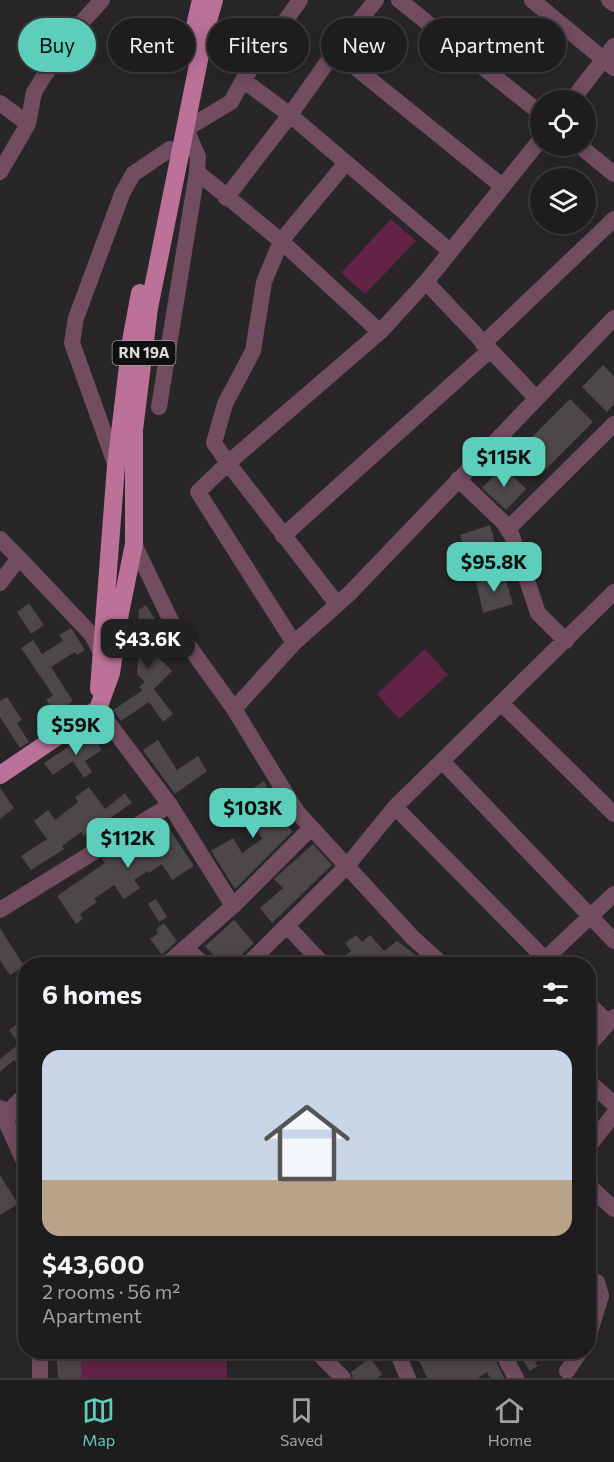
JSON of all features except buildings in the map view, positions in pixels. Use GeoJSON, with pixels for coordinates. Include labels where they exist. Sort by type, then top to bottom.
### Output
{"type":"FeatureCollection","features":[{"type":"Feature","properties":{"kind":"main road","name":"RN 19A"},"geometry":{"type":"LineString","coordinates":[[98,709],[100,651],[107,598],[116,466],[131,341],[201,0]]}},
{"type":"Feature","properties":{"kind":"main road","name":"RN 19A"},"geometry":{"type":"LineString","coordinates":[[98,709],[111,673],[134,544],[134,430],[149,308],[204,35],[214,0]]}},
{"type":"Feature","properties":{"kind":"main road"},"geometry":{"type":"LineString","coordinates":[[0,776],[98,709]]}},
{"type":"Feature","properties":{"kind":"street"},"geometry":{"type":"LineString","coordinates":[[0,172],[28,124],[34,92],[71,34],[102,0]]}},
{"type":"Feature","properties":{"kind":"street"},"geometry":{"type":"LineString","coordinates":[[159,407],[197,172],[198,157],[186,129],[231,102],[243,80],[300,0]]}},
{"type":"Feature","properties":{"kind":"street"},"geometry":{"type":"LineString","coordinates":[[362,18],[376,0]]}},
{"type":"Feature","properties":{"kind":"street"},"geometry":{"type":"LineString","coordinates":[[399,0],[530,105]]}},
{"type":"Feature","properties":{"kind":"street"},"geometry":{"type":"LineString","coordinates":[[532,0],[611,58],[581,90]]}},
{"type":"Feature","properties":{"kind":"street"},"geometry":{"type":"LineString","coordinates":[[609,0],[614,4]]}},
{"type":"Feature","properties":{"kind":"street"},"geometry":{"type":"LineString","coordinates":[[226,198],[321,71]]}},
{"type":"Feature","properties":{"kind":"street"},"geometry":{"type":"LineString","coordinates":[[361,72],[502,186]]}},
{"type":"Feature","properties":{"kind":"street"},"geometry":{"type":"LineString","coordinates":[[243,80],[290,115],[450,251]]}},
{"type":"Feature","properties":{"kind":"street"},"geometry":{"type":"LineString","coordinates":[[0,104],[28,124]]}},
{"type":"Feature","properties":{"kind":"street"},"geometry":{"type":"LineString","coordinates":[[116,466],[72,343],[76,318],[122,194],[134,174],[170,148]]}},
{"type":"Feature","properties":{"kind":"street"},"geometry":{"type":"LineString","coordinates":[[294,644],[198,492],[228,463],[380,332],[426,282],[530,152]]}},
{"type":"Feature","properties":{"kind":"street"},"geometry":{"type":"LineString","coordinates":[[592,156],[614,174]]}},
{"type":"Feature","properties":{"kind":"street"},"geometry":{"type":"LineString","coordinates":[[337,604],[214,443],[225,404],[253,351],[264,282],[281,241],[345,164]]}},
{"type":"Feature","properties":{"kind":"street"},"geometry":{"type":"LineString","coordinates":[[197,172],[281,241],[380,332]]}},
{"type":"Feature","properties":{"kind":"street"},"geometry":{"type":"LineString","coordinates":[[283,536],[486,347],[614,219]]}},
{"type":"Feature","properties":{"kind":"street"},"geometry":{"type":"LineString","coordinates":[[426,282],[536,398]]}},
{"type":"Feature","properties":{"kind":"street"},"geometry":{"type":"LineString","coordinates":[[149,308],[175,313]]}},
{"type":"Feature","properties":{"kind":"street"},"geometry":{"type":"LineString","coordinates":[[234,709],[294,644],[337,604],[614,318]]}},
{"type":"Feature","properties":{"kind":"street"},"geometry":{"type":"LineString","coordinates":[[508,529],[614,424]]}},
{"type":"Feature","properties":{"kind":"street"},"geometry":{"type":"LineString","coordinates":[[458,478],[508,529],[538,613],[566,641]]}},
{"type":"Feature","properties":{"kind":"street"},"geometry":{"type":"LineString","coordinates":[[0,539],[92,634],[100,651]]}},
{"type":"Feature","properties":{"kind":"street"},"geometry":{"type":"LineString","coordinates":[[134,544],[171,621],[234,709],[297,812],[413,938],[434,957]]}},
{"type":"Feature","properties":{"kind":"street"},"geometry":{"type":"LineString","coordinates":[[0,583],[19,558]]}},
{"type":"Feature","properties":{"kind":"street"},"geometry":{"type":"LineString","coordinates":[[255,957],[347,866],[395,807],[614,592]]}},
{"type":"Feature","properties":{"kind":"street"},"geometry":{"type":"LineString","coordinates":[[501,703],[614,814]]}},
{"type":"Feature","properties":{"kind":"street"},"geometry":{"type":"LineString","coordinates":[[98,709],[170,805],[233,906]]}},
{"type":"Feature","properties":{"kind":"street"},"geometry":{"type":"LineString","coordinates":[[442,761],[614,941]]}},
{"type":"Feature","properties":{"kind":"street"},"geometry":{"type":"LineString","coordinates":[[0,909],[170,805]]}},
{"type":"Feature","properties":{"kind":"street"},"geometry":{"type":"LineString","coordinates":[[395,807],[542,957]]}},
{"type":"Feature","properties":{"kind":"street"},"geometry":{"type":"LineString","coordinates":[[175,957],[233,906],[312,828]]}},
{"type":"Feature","properties":{"kind":"street"},"geometry":{"type":"LineString","coordinates":[[552,957],[614,894]]}},
{"type":"Feature","properties":{"kind":"street"},"geometry":{"type":"LineString","coordinates":[[287,926],[316,957]]}},
{"type":"Feature","properties":{"kind":"street"},"geometry":{"type":"LineString","coordinates":[[186,948],[196,957]]}},
{"type":"Feature","properties":{"kind":"street"},"geometry":{"type":"LineString","coordinates":[[596,1009],[611,1020],[596,1037]]}},
{"type":"Feature","properties":{"kind":"street"},"geometry":{"type":"LineString","coordinates":[[596,1088],[614,1104]]}},
{"type":"Feature","properties":{"kind":"street"},"geometry":{"type":"LineString","coordinates":[[18,1100],[5,1109],[7,1124],[18,1148]]}},
{"type":"Feature","properties":{"kind":"street"},"geometry":{"type":"LineString","coordinates":[[596,1137],[614,1114]]}},
{"type":"Feature","properties":{"kind":"street"},"geometry":{"type":"LineString","coordinates":[[596,1192],[614,1209]]}},
{"type":"Feature","properties":{"kind":"street"},"geometry":{"type":"LineString","coordinates":[[596,1282],[601,1296],[596,1317]]}},
{"type":"Feature","properties":{"kind":"street"},"geometry":{"type":"LineString","coordinates":[[40,1359],[40,1378]]}},
{"type":"Feature","properties":{"kind":"street"},"geometry":{"type":"LineString","coordinates":[[324,1359],[343,1378]]}},
{"type":"Feature","properties":{"kind":"street"},"geometry":{"type":"LineString","coordinates":[[400,1359],[408,1378]]}},
{"type":"Feature","properties":{"kind":"street"},"geometry":{"type":"LineString","coordinates":[[506,1359],[516,1378]]}},
{"type":"Feature","properties":{"kind":"street"},"geometry":{"type":"LineString","coordinates":[[567,1371],[575,1359]]}},
{"type":"Feature","properties":{"kind":"shaded area"},"geometry":{"type":"Polygon","coordinates":[[[391,219],[416,241],[365,294],[341,273],[391,219]]]}},
{"type":"Feature","properties":{"kind":"shaded area"},"geometry":{"type":"Polygon","coordinates":[[[425,649],[448,675],[399,719],[377,694],[425,649]]]}},
{"type":"Feature","properties":{"kind":"shaded area"},"geometry":{"type":"Polygon","coordinates":[[[61,1359],[227,1359],[227,1378],[60,1378],[61,1359]]]}}]}
